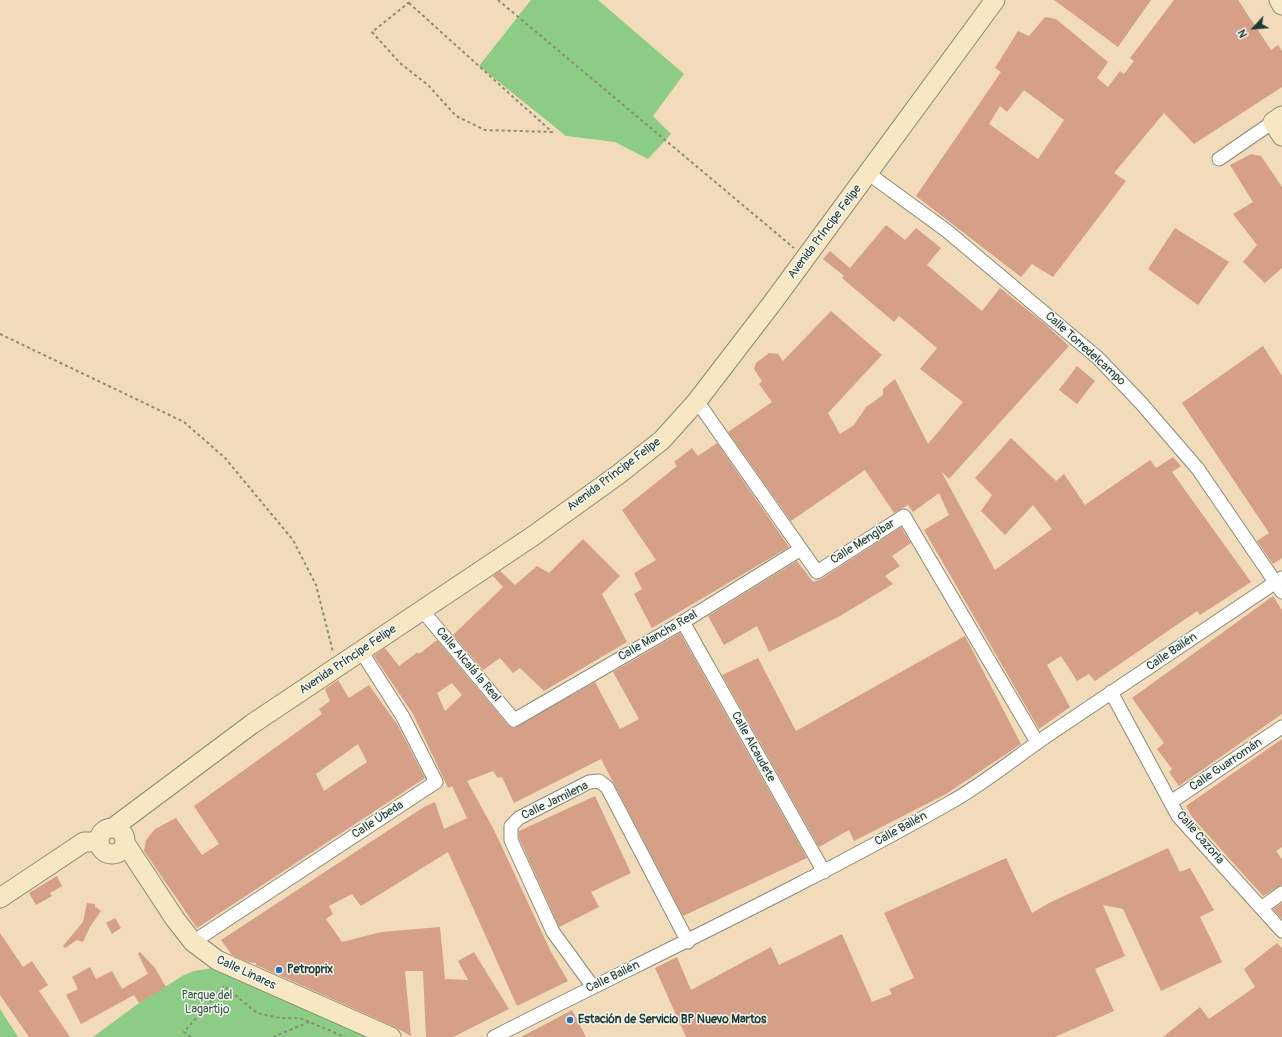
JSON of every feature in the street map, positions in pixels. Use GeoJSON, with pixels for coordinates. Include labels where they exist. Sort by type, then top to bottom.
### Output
{"type":"FeatureCollection","features":[{"type":"Feature","properties":{"kind":"main road","name":"Avenida Príncipe Felipe"},"geometry":{"type":"LineString","coordinates":[[114,827],[252,724],[533,536],[619,474],[662,440],[697,401],[806,258],[995,0]]}},
{"type":"Feature","properties":{"kind":"main road"},"geometry":{"type":"LineString","coordinates":[[1279,0],[1282,5]]}},
{"type":"Feature","properties":{"kind":"main road"},"geometry":{"type":"LineString","coordinates":[[114,827],[124,834],[125,843],[120,851],[112,854],[103,851],[99,842],[102,831],[114,827]]}},
{"type":"Feature","properties":{"kind":"main road"},"geometry":{"type":"LineString","coordinates":[[0,898],[84,842],[99,842]]}},
{"type":"Feature","properties":{"kind":"main road","name":"Calle Linares"},"geometry":{"type":"LineString","coordinates":[[125,843],[175,919],[193,942],[217,960],[391,1037]]}},
{"type":"Feature","properties":{"kind":"street"},"geometry":{"type":"LineString","coordinates":[[1219,159],[1279,125]]}},
{"type":"Feature","properties":{"kind":"street","name":"Calle Torredelcampo"},"geometry":{"type":"LineString","coordinates":[[869,174],[947,231],[1098,358],[1142,403],[1198,469],[1280,584]]}},
{"type":"Feature","properties":{"kind":"street","name":"Calle Mengíbar"},"geometry":{"type":"LineString","coordinates":[[697,401],[817,572],[904,516],[1037,742]]}},
{"type":"Feature","properties":{"kind":"street","name":"Calle Mancha Real"},"geometry":{"type":"LineString","coordinates":[[514,720],[683,622],[802,550]]}},
{"type":"Feature","properties":{"kind":"street","name":"Calle Bailén"},"geometry":{"type":"LineString","coordinates":[[494,1037],[593,987],[688,942],[824,872],[954,800],[1111,692],[1280,584]]}},
{"type":"Feature","properties":{"kind":"street","name":"Calle Alcalá la Real"},"geometry":{"type":"LineString","coordinates":[[422,610],[514,720]]}},
{"type":"Feature","properties":{"kind":"street","name":"Calle Alcaudete"},"geometry":{"type":"LineString","coordinates":[[683,622],[824,872]]}},
{"type":"Feature","properties":{"kind":"street","name":"Calle Úbeda"},"geometry":{"type":"LineString","coordinates":[[193,942],[436,782],[403,717],[361,651]]}},
{"type":"Feature","properties":{"kind":"street","name":"Calle Cazorla"},"geometry":{"type":"LineString","coordinates":[[1111,692],[1178,816],[1282,931]]}},
{"type":"Feature","properties":{"kind":"street","name":"Calle Guarromán"},"geometry":{"type":"LineString","coordinates":[[1171,802],[1282,727]]}},
{"type":"Feature","properties":{"kind":"street","name":"Calle Jamilena"},"geometry":{"type":"LineString","coordinates":[[593,987],[553,932],[511,840],[511,826],[519,818],[589,782],[599,781],[608,787],[688,942]]}},
{"type":"Feature","properties":{"kind":"street"},"geometry":{"type":"LineString","coordinates":[[1261,908],[1282,893]]}},
{"type":"Feature","properties":{"kind":"path"},"geometry":{"type":"LineString","coordinates":[[409,3],[552,132],[485,130],[456,116],[428,84],[400,62],[372,32],[412,0]]}},
{"type":"Feature","properties":{"kind":"path"},"geometry":{"type":"LineString","coordinates":[[498,0],[806,258]]}},
{"type":"Feature","properties":{"kind":"path"},"geometry":{"type":"LineString","coordinates":[[0,334],[184,422],[225,458],[294,540],[316,585],[337,667]]}},
{"type":"Feature","properties":{"kind":"path"},"geometry":{"type":"LineString","coordinates":[[191,1037],[184,1032],[224,986],[257,1013],[280,1018],[300,1018],[345,1037]]}},
{"type":"Feature","properties":{"kind":"path"},"geometry":{"type":"LineString","coordinates":[[272,1037],[309,1022]]}},
{"type":"Feature","properties":{"kind":"green space"},"geometry":{"type":"Polygon","coordinates":[[[531,0],[598,0],[684,74],[653,116],[671,134],[648,159],[615,142],[566,136],[479,66],[531,0]]]}},
{"type":"Feature","properties":{"kind":"green space","name":"Parque del Lagartijo"},"geometry":{"type":"Polygon","coordinates":[[[213,968],[377,1037],[93,1037],[139,1003],[184,975],[194,971],[213,968]]]}},
{"type":"Feature","properties":{"kind":"green space"},"geometry":{"type":"Polygon","coordinates":[[[0,1009],[18,1037],[0,1037],[0,1009]]]}},
{"type":"Feature","properties":{"kind":"building"},"geometry":{"type":"Polygon","coordinates":[[[1054,0],[1151,0],[1118,47],[1054,0]]]}},
{"type":"Feature","properties":{"kind":"building"},"geometry":{"type":"Polygon","coordinates":[[[1174,0],[1238,0],[1271,50],[1278,45],[1282,51],[1282,87],[1194,144],[1164,113],[1114,173],[1126,181],[1053,277],[1032,264],[1021,277],[916,196],[1001,72],[995,68],[1018,31],[1029,36],[1045,17],[1056,19],[1108,62],[1097,78],[1108,87],[1120,71],[1124,74],[1134,61],[1130,58],[1174,0]],[[1024,90],[1007,112],[1000,106],[989,124],[1038,159],[1064,120],[1024,90]]]}},
{"type":"Feature","properties":{"kind":"building"},"geometry":{"type":"Polygon","coordinates":[[[1251,154],[1261,156],[1282,187],[1282,268],[1265,283],[1243,262],[1257,245],[1233,214],[1253,202],[1230,165],[1251,154]]]}},
{"type":"Feature","properties":{"kind":"building"},"geometry":{"type":"Polygon","coordinates":[[[886,225],[905,240],[916,228],[941,248],[927,265],[982,311],[1000,288],[1045,324],[1069,346],[949,479],[941,471],[995,570],[1052,529],[1033,505],[1005,535],[981,511],[992,495],[975,478],[1011,438],[1056,481],[1064,474],[1085,505],[1150,460],[1156,468],[1173,457],[1181,466],[1172,472],[1251,582],[1200,615],[1197,611],[1095,681],[1089,674],[1077,681],[1061,656],[1047,665],[1070,707],[1039,729],[924,530],[949,515],[939,493],[913,512],[908,505],[894,513],[865,470],[791,521],[728,432],[772,402],[759,384],[762,381],[754,369],[756,363],[769,353],[778,354],[783,361],[831,311],[882,355],[828,413],[840,434],[854,425],[866,407],[883,395],[883,389],[895,379],[928,444],[963,402],[920,369],[937,348],[899,316],[894,322],[842,278],[844,276],[823,259],[830,251],[850,268],[886,225]]]}},
{"type":"Feature","properties":{"kind":"building"},"geometry":{"type":"Polygon","coordinates":[[[1175,228],[1229,262],[1198,305],[1148,269],[1175,228]]]}},
{"type":"Feature","properties":{"kind":"building"},"geometry":{"type":"Polygon","coordinates":[[[1263,346],[1282,376],[1282,558],[1273,564],[1257,541],[1269,533],[1182,403],[1263,346]]]}},
{"type":"Feature","properties":{"kind":"building"},"geometry":{"type":"Polygon","coordinates":[[[1077,366],[1095,381],[1077,404],[1059,390],[1077,366]]]}},
{"type":"Feature","properties":{"kind":"building"},"geometry":{"type":"Polygon","coordinates":[[[717,443],[789,547],[652,628],[634,594],[642,589],[634,573],[656,560],[622,510],[677,466],[674,462],[692,448],[698,456],[717,443]]]}},
{"type":"Feature","properties":{"kind":"building"},"geometry":{"type":"Polygon","coordinates":[[[901,527],[911,543],[892,556],[900,566],[885,576],[893,584],[840,616],[769,652],[757,626],[724,645],[708,616],[797,561],[813,582],[821,579],[901,527]]]}},
{"type":"Feature","properties":{"kind":"building"},"geometry":{"type":"Polygon","coordinates":[[[583,539],[620,576],[602,594],[627,642],[544,691],[520,668],[513,673],[500,658],[483,670],[453,635],[503,587],[493,576],[500,571],[515,585],[537,566],[549,573],[583,539]]]}},
{"type":"Feature","properties":{"kind":"building"},"geometry":{"type":"Polygon","coordinates":[[[1273,596],[1282,610],[1282,714],[1179,786],[1169,772],[1172,769],[1157,749],[1164,743],[1132,698],[1273,596]]]}},
{"type":"Feature","properties":{"kind":"building"},"geometry":{"type":"Polygon","coordinates":[[[680,633],[807,858],[683,916],[601,759],[514,803],[502,777],[498,778],[493,771],[467,781],[494,830],[551,952],[568,981],[517,1006],[448,852],[361,906],[352,894],[329,906],[333,914],[326,919],[342,942],[381,932],[440,927],[445,979],[468,980],[458,961],[474,952],[509,1009],[453,1037],[426,1037],[423,971],[405,971],[411,1036],[395,1027],[256,965],[256,963],[248,962],[232,955],[221,940],[424,807],[435,802],[444,829],[467,818],[452,786],[448,788],[413,714],[374,656],[385,648],[399,666],[418,652],[419,654],[437,640],[508,725],[514,728],[595,682],[620,729],[639,719],[613,672],[680,633]],[[452,683],[437,693],[445,711],[462,695],[452,683]]]}},
{"type":"Feature","properties":{"kind":"building"},"geometry":{"type":"Polygon","coordinates":[[[965,636],[1021,744],[946,794],[854,841],[849,830],[819,847],[722,675],[758,658],[796,731],[965,636]]]}},
{"type":"Feature","properties":{"kind":"building"},"geometry":{"type":"Polygon","coordinates":[[[338,680],[349,698],[369,685],[397,724],[425,778],[197,928],[144,851],[146,840],[155,829],[176,818],[202,855],[219,844],[194,806],[322,714],[319,709],[330,701],[325,689],[338,680]],[[358,744],[316,774],[324,791],[367,762],[358,744]]]}},
{"type":"Feature","properties":{"kind":"building"},"geometry":{"type":"Polygon","coordinates":[[[1282,739],[1282,847],[1276,851],[1282,859],[1282,885],[1263,896],[1192,817],[1186,806],[1282,739]]]}},
{"type":"Feature","properties":{"kind":"building"},"geometry":{"type":"Polygon","coordinates":[[[595,796],[631,873],[591,892],[599,907],[559,927],[519,838],[519,831],[595,796]]]}},
{"type":"Feature","properties":{"kind":"building"},"geometry":{"type":"Polygon","coordinates":[[[1168,848],[1180,872],[1190,868],[1214,910],[1200,917],[1222,962],[1161,991],[1123,909],[1103,905],[1125,956],[1095,969],[1114,1011],[1055,1037],[686,1037],[655,968],[677,957],[691,990],[771,947],[779,965],[842,934],[872,1002],[892,994],[889,989],[914,978],[884,913],[1006,858],[1032,913],[1049,903],[1168,848]]]}},
{"type":"Feature","properties":{"kind":"building"},"geometry":{"type":"Polygon","coordinates":[[[57,876],[62,886],[50,893],[52,896],[36,905],[29,893],[57,876]]]}},
{"type":"Feature","properties":{"kind":"building"},"geometry":{"type":"Polygon","coordinates":[[[87,903],[95,904],[95,908],[96,907],[101,911],[90,927],[83,942],[77,940],[65,948],[63,946],[83,922],[87,903]]]}},
{"type":"Feature","properties":{"kind":"building"},"geometry":{"type":"Polygon","coordinates":[[[1282,903],[1282,919],[1273,909],[1282,903]]]}},
{"type":"Feature","properties":{"kind":"building"},"geometry":{"type":"Polygon","coordinates":[[[115,918],[121,928],[112,934],[106,923],[115,918]]]}},
{"type":"Feature","properties":{"kind":"building"},"geometry":{"type":"Polygon","coordinates":[[[0,933],[23,967],[32,961],[48,985],[39,991],[70,1037],[29,1037],[0,995],[0,933]]]}},
{"type":"Feature","properties":{"kind":"building"},"geometry":{"type":"Polygon","coordinates":[[[1277,943],[1282,948],[1282,1037],[1163,1037],[1200,1007],[1209,1019],[1255,987],[1244,969],[1277,943]]]}},
{"type":"Feature","properties":{"kind":"building"},"geometry":{"type":"Polygon","coordinates":[[[140,952],[155,968],[166,987],[139,1003],[134,995],[81,1024],[66,995],[78,989],[72,977],[90,967],[96,979],[112,971],[122,989],[148,974],[138,954],[140,952]]]}},
{"type":"Feature","properties":{"kind":"building","name":"Estación de Servicio BP Nuevo Martos"},"geometry":{"type":"Polygon","coordinates":[[[572,1010],[586,1037],[521,1037],[572,1010]]]}},
{"type":"Feature","properties":{"kind":"place","name":"Petroprix"},"geometry":{"type":"Point","coordinates":[279,970]}},
{"type":"Feature","properties":{"kind":"place","name":"Estación de Servicio BP Nuevo Martos"},"geometry":{"type":"Point","coordinates":[570,1020]}}]}
